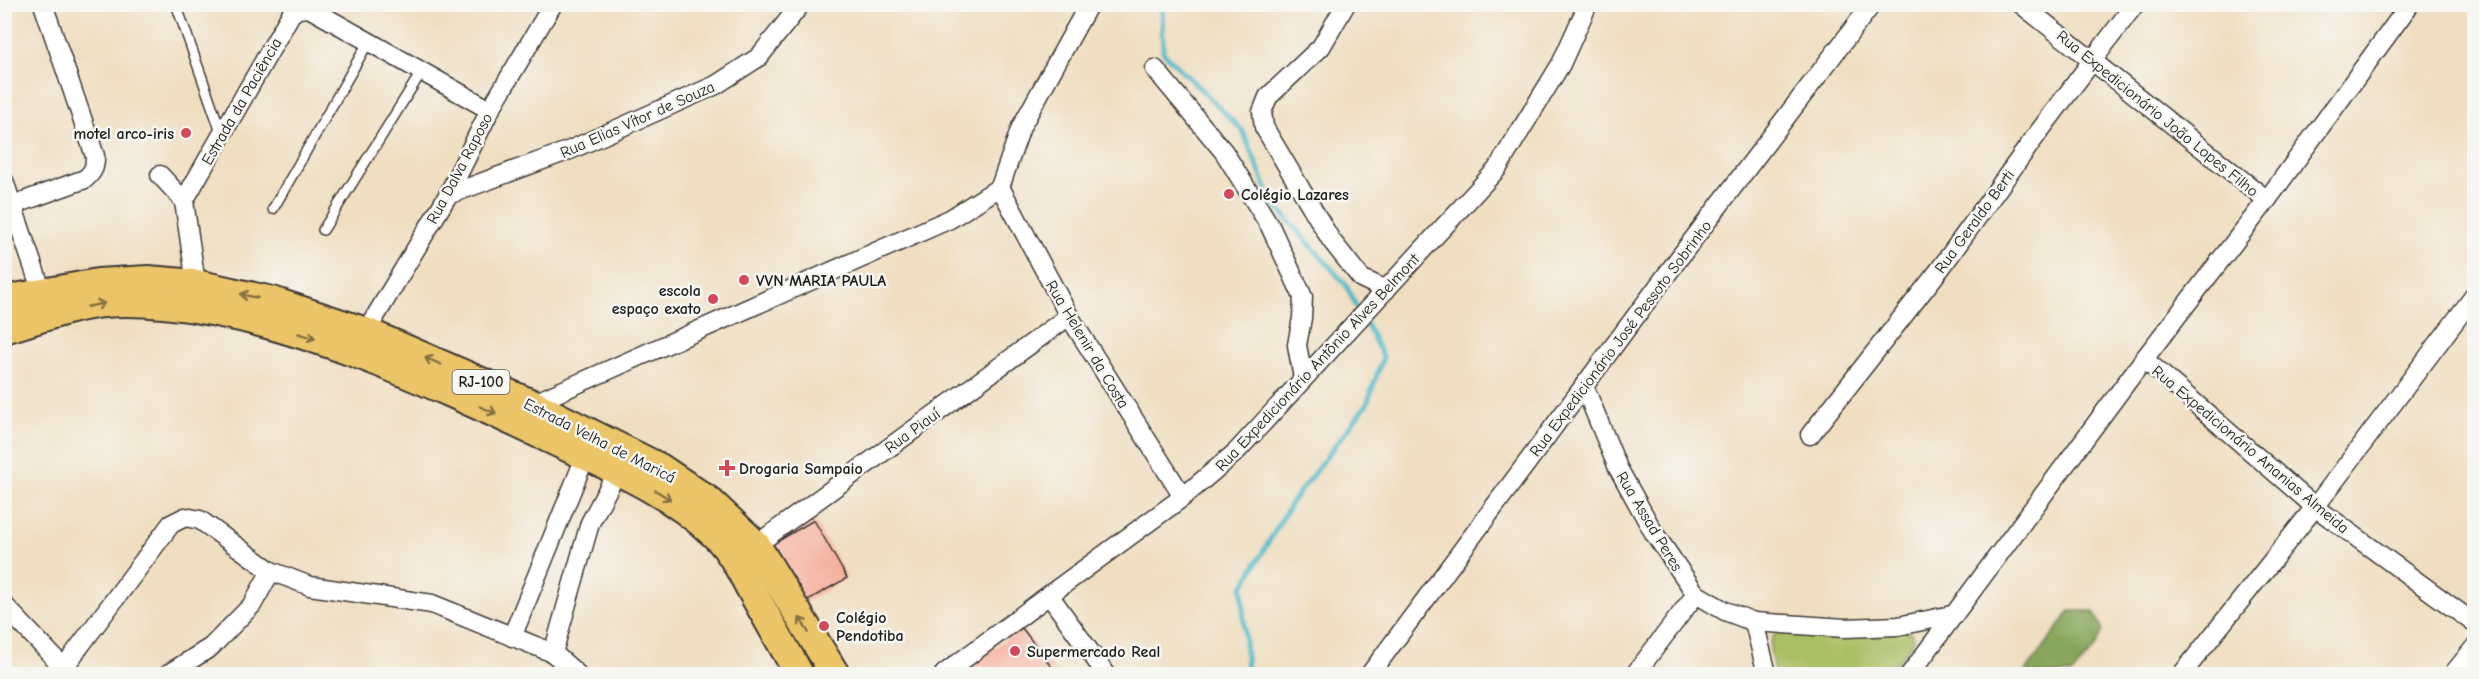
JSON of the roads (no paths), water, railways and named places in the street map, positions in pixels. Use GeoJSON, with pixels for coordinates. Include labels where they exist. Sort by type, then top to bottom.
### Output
{"type":"FeatureCollection","features":[{"type":"Feature","properties":{"kind":"main road","name":"Estrada Velha de Maricá"},"geometry":{"type":"LineString","coordinates":[[4,329],[28,302],[118,282],[148,280],[196,284],[272,301],[366,332],[532,404],[660,468],[710,501],[756,545],[835,675]]}},
{"type":"Feature","properties":{"kind":"main road","name":"Estrada Velha de Maricá"},"geometry":{"type":"LineString","coordinates":[[28,302],[133,302],[202,309],[250,320],[316,339],[383,365],[618,470],[691,513],[726,547],[799,675]]}},
{"type":"Feature","properties":{"kind":"street"},"geometry":{"type":"LineString","coordinates":[[13,205],[85,178],[93,172],[95,165],[95,156],[43,4]]}},
{"type":"Feature","properties":{"kind":"street","name":"Rua Dalva Raposo"},"geometry":{"type":"LineString","coordinates":[[366,332],[448,195],[490,110],[553,4]]}},
{"type":"Feature","properties":{"kind":"street","name":"Rua Elias Vítor de Souza"},"geometry":{"type":"LineString","coordinates":[[448,195],[570,150],[716,85],[759,57],[801,4]]}},
{"type":"Feature","properties":{"kind":"street"},"geometry":{"type":"LineString","coordinates":[[532,404],[950,219],[1000,187],[1021,128],[1089,4]]}},
{"type":"Feature","properties":{"kind":"street"},"geometry":{"type":"LineString","coordinates":[[1346,4],[1321,47],[1268,97],[1262,112],[1264,128],[1331,240],[1361,278],[1383,292]]}},
{"type":"Feature","properties":{"kind":"street","name":"Rua Expedicionário Antônio Alves Belmont"},"geometry":{"type":"LineString","coordinates":[[944,675],[1048,595],[1183,498],[1236,452],[1497,169],[1561,64],[1588,4]]}},
{"type":"Feature","properties":{"kind":"street","name":"Rua Expedicionário José Pessoto Sobrinho"},"geometry":{"type":"LineString","coordinates":[[1370,675],[1872,4]]}},
{"type":"Feature","properties":{"kind":"street","name":"Rua Expedicionário João Lopes Filho"},"geometry":{"type":"LineString","coordinates":[[2021,4],[2267,200]]}},
{"type":"Feature","properties":{"kind":"street","name":"Rua Geraldo Berti"},"geometry":{"type":"LineString","coordinates":[[1810,435],[1940,269],[2135,4]]}},
{"type":"Feature","properties":{"kind":"street"},"geometry":{"type":"LineString","coordinates":[[1910,675],[1952,615],[2144,359],[2267,200],[2410,4]]}},
{"type":"Feature","properties":{"kind":"street","name":"Estrada da Paciência"},"geometry":{"type":"LineString","coordinates":[[184,201],[291,14],[298,9],[309,8],[490,110]]}},
{"type":"Feature","properties":{"kind":"street"},"geometry":{"type":"LineString","coordinates":[[1155,69],[1224,152],[1269,226],[1303,297],[1297,345],[1303,378]]}},
{"type":"Feature","properties":{"kind":"street"},"geometry":{"type":"LineString","coordinates":[[160,174],[184,201],[196,284]]}},
{"type":"Feature","properties":{"kind":"street"},"geometry":{"type":"LineString","coordinates":[[4,181],[13,205],[28,302]]}},
{"type":"Feature","properties":{"kind":"street","name":"Rua Helenir da Costa"},"geometry":{"type":"LineString","coordinates":[[1000,187],[1069,316],[1183,498]]}},
{"type":"Feature","properties":{"kind":"street"},"geometry":{"type":"LineString","coordinates":[[2182,675],[2315,507],[2475,296]]}},
{"type":"Feature","properties":{"kind":"street","name":"Rua Piauí"},"geometry":{"type":"LineString","coordinates":[[756,545],[1069,316]]}},
{"type":"Feature","properties":{"kind":"street","name":"Rua Expedicionário Ananias Almeida"},"geometry":{"type":"LineString","coordinates":[[2144,359],[2315,507],[2475,622]]}},
{"type":"Feature","properties":{"kind":"street","name":"Rua Assad Peres"},"geometry":{"type":"LineString","coordinates":[[1584,386],[1618,468],[1654,533],[1696,594],[1725,611],[1754,622],[1845,628],[1898,626],[1952,615]]}},
{"type":"Feature","properties":{"kind":"street"},"geometry":{"type":"LineString","coordinates":[[512,637],[586,455]]}},
{"type":"Feature","properties":{"kind":"street"},"geometry":{"type":"LineString","coordinates":[[553,653],[590,523],[618,470]]}},
{"type":"Feature","properties":{"kind":"street"},"geometry":{"type":"LineString","coordinates":[[4,605],[62,671],[171,524],[185,517],[200,520],[271,571],[310,586],[432,604],[553,653],[577,675]]}},
{"type":"Feature","properties":{"kind":"street"},"geometry":{"type":"LineString","coordinates":[[168,675],[211,647],[252,605],[271,571]]}},
{"type":"Feature","properties":{"kind":"street"},"geometry":{"type":"LineString","coordinates":[[1635,675],[1696,594]]}},
{"type":"Feature","properties":{"kind":"street"},"geometry":{"type":"LineString","coordinates":[[1048,595],[1106,675]]}},
{"type":"Feature","properties":{"kind":"street"},"geometry":{"type":"LineString","coordinates":[[1754,622],[1767,675]]}},
{"type":"Feature","properties":{"kind":"street"},"geometry":{"type":"LineString","coordinates":[[2452,675],[2475,648]]}},
{"type":"Feature","properties":{"kind":"lane"},"geometry":{"type":"LineString","coordinates":[[176,4],[222,134]]}},
{"type":"Feature","properties":{"kind":"lane"},"geometry":{"type":"LineString","coordinates":[[273,209],[369,41]]}},
{"type":"Feature","properties":{"kind":"lane"},"geometry":{"type":"LineString","coordinates":[[323,230],[422,70]]}},
{"type":"Feature","properties":{"kind":"waterway"},"geometry":{"type":"LineString","coordinates":[[1162,4],[1163,52],[1243,131],[1272,202],[1346,285],[1359,312]]}},
{"type":"Feature","properties":{"kind":"waterway"},"geometry":{"type":"LineString","coordinates":[[1247,674],[1242,588],[1291,503],[1367,404],[1383,357],[1364,320]]}},
{"type":"Feature","properties":{"kind":"place","name":"motel arco-iris"},"geometry":{"type":"Point","coordinates":[186,133]}},
{"type":"Feature","properties":{"kind":"place","name":"Colégio Lazares"},"geometry":{"type":"Point","coordinates":[1229,194]}},
{"type":"Feature","properties":{"kind":"place","name":"VVN MARIA PAULA"},"geometry":{"type":"Point","coordinates":[744,280]}},
{"type":"Feature","properties":{"kind":"place","name":"escola espaço exato"},"geometry":{"type":"Point","coordinates":[713,299]}},
{"type":"Feature","properties":{"kind":"place","name":"Drogaria Sampaio"},"geometry":{"type":"Point","coordinates":[727,468]}},
{"type":"Feature","properties":{"kind":"place","name":"Colégio Pendotiba"},"geometry":{"type":"Point","coordinates":[824,626]}},
{"type":"Feature","properties":{"kind":"place","name":"Supermercado Real"},"geometry":{"type":"Point","coordinates":[1015,651]}}]}
